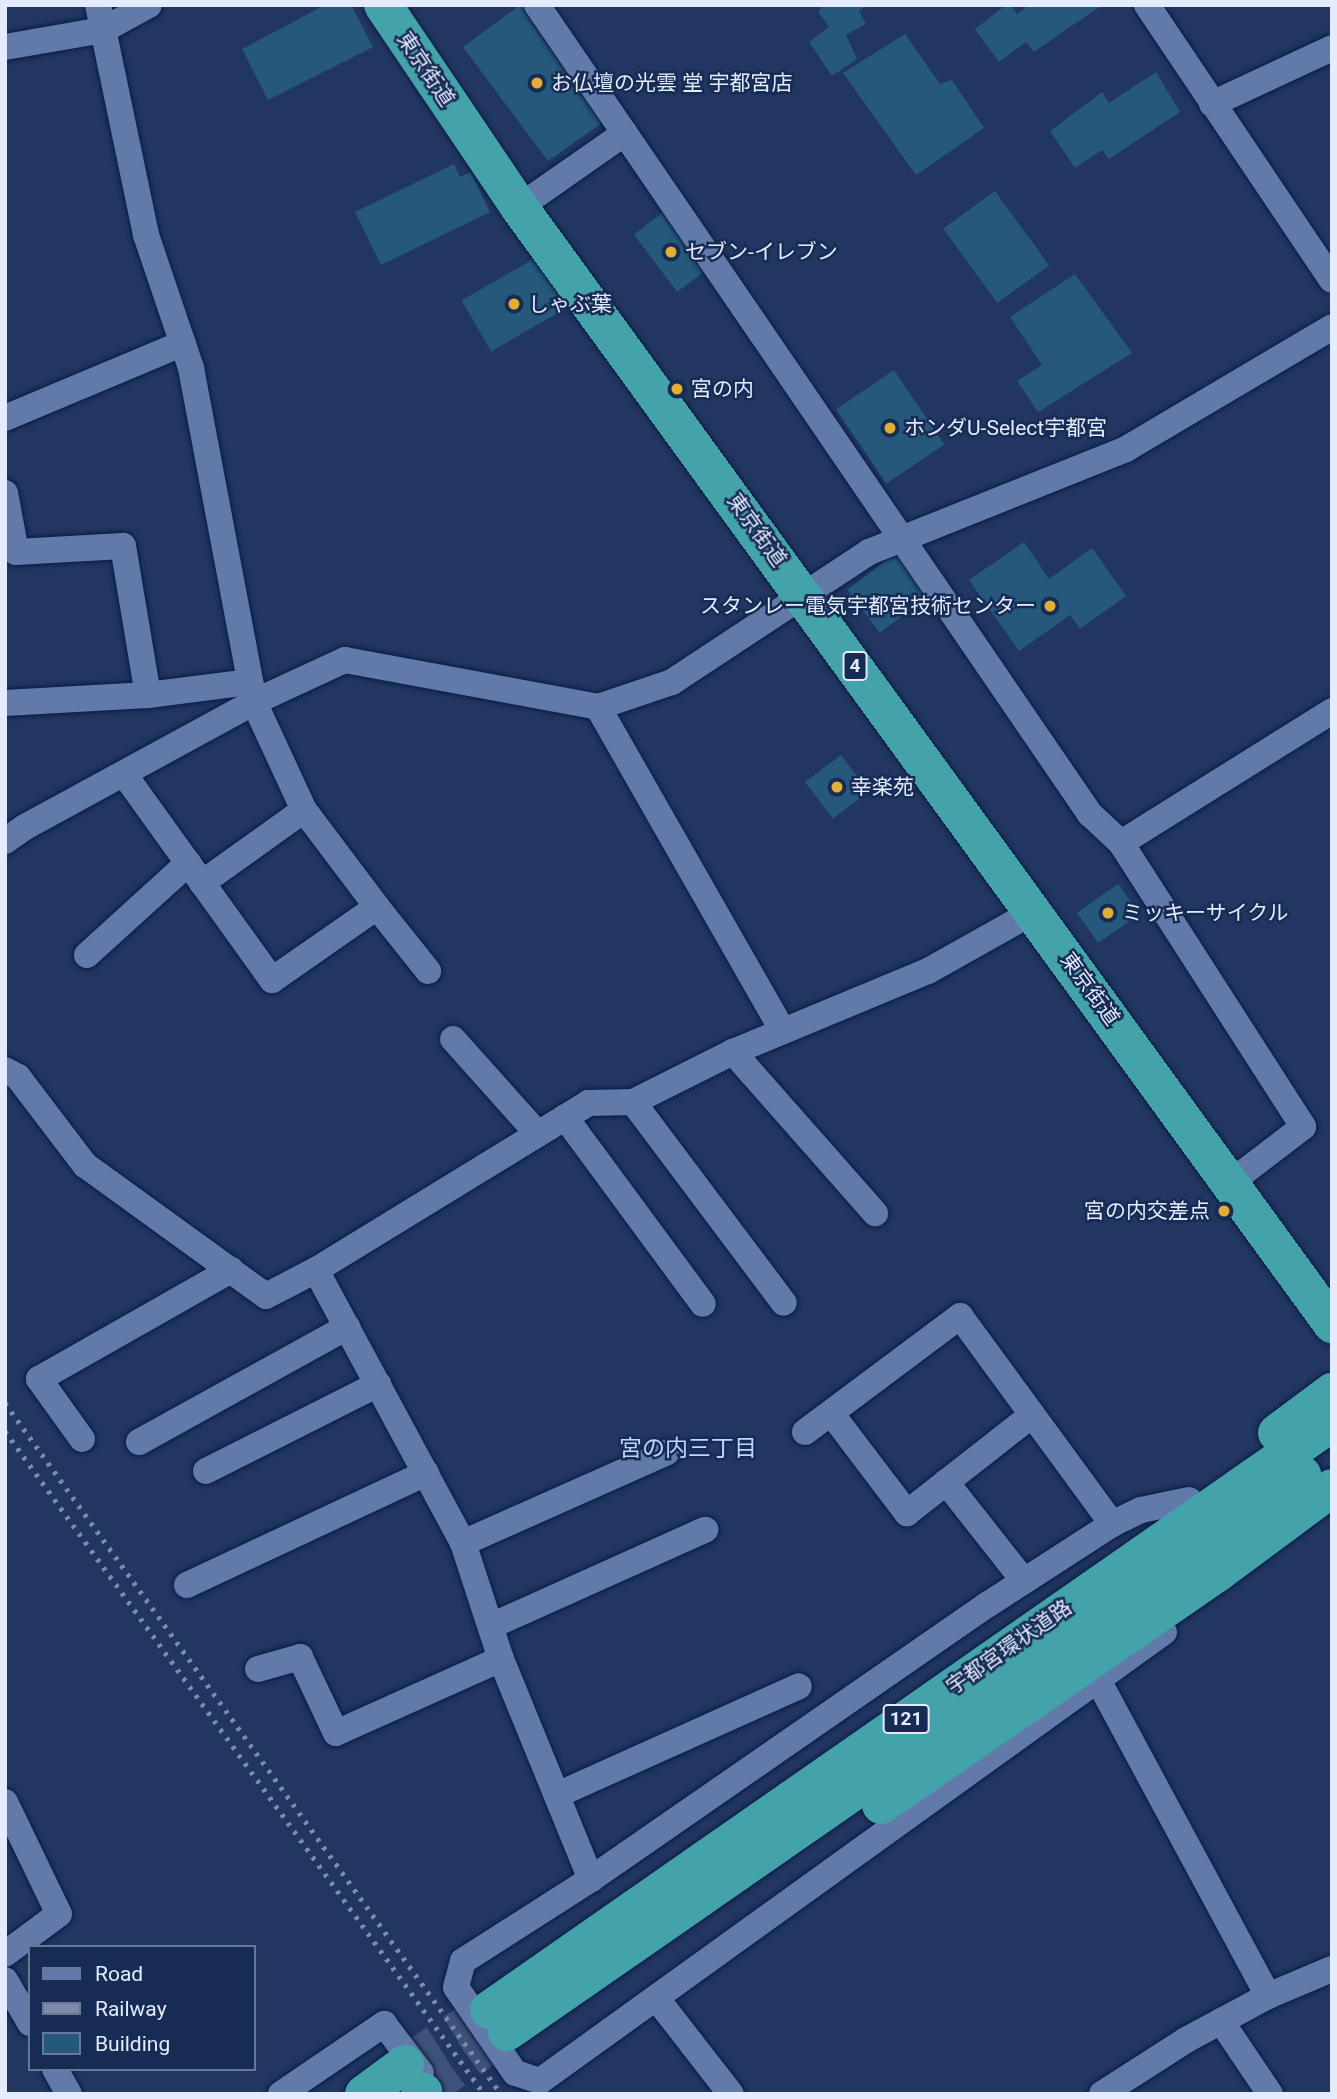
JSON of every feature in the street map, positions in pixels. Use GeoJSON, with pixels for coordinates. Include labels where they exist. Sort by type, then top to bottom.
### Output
{"type":"FeatureCollection","features":[{"type":"Feature","properties":{"kind":"highway","name":"東京街道"},"geometry":{"type":"LineString","coordinates":[[383,5],[520,207],[1332,1324]]}},
{"type":"Feature","properties":{"kind":"highway","name":"121"},"geometry":{"type":"LineString","coordinates":[[509,2014],[637,1875],[1189,1500],[1332,1392]]}},
{"type":"Feature","properties":{"kind":"highway","name":"宇都宮環状道路"},"geometry":{"type":"LineString","coordinates":[[509,2014],[1039,1662],[1327,1441]]}},
{"type":"Feature","properties":{"kind":"highway","name":"121"},"geometry":{"type":"LineString","coordinates":[[509,2014],[643,1969],[1216,1574],[1332,1488]]}},
{"type":"Feature","properties":{"kind":"highway"},"geometry":{"type":"LineString","coordinates":[[364,2094],[421,2086]]}},
{"type":"Feature","properties":{"kind":"street"},"geometry":{"type":"LineString","coordinates":[[5,47],[149,5]]}},
{"type":"Feature","properties":{"kind":"street"},"geometry":{"type":"LineString","coordinates":[[537,5],[1090,814],[1121,843],[1303,1127],[1231,1182]]}},
{"type":"Feature","properties":{"kind":"street"},"geometry":{"type":"LineString","coordinates":[[1147,5],[1332,279]]}},
{"type":"Feature","properties":{"kind":"street"},"geometry":{"type":"LineString","coordinates":[[101,17],[146,234],[191,368],[252,692],[304,810],[428,971]]}},
{"type":"Feature","properties":{"kind":"street"},"geometry":{"type":"LineString","coordinates":[[1212,104],[1332,48]]}},
{"type":"Feature","properties":{"kind":"street"},"geometry":{"type":"LineString","coordinates":[[520,207],[625,134]]}},
{"type":"Feature","properties":{"kind":"street"},"geometry":{"type":"LineString","coordinates":[[5,841],[25,827],[124,774],[252,692],[345,660],[598,707],[672,682],[803,593],[869,552],[1126,449],[1332,327]]}},
{"type":"Feature","properties":{"kind":"street"},"geometry":{"type":"LineString","coordinates":[[5,418],[183,344]]}},
{"type":"Feature","properties":{"kind":"street"},"geometry":{"type":"LineString","coordinates":[[5,493],[16,552],[123,546],[148,695]]}},
{"type":"Feature","properties":{"kind":"street"},"geometry":{"type":"LineString","coordinates":[[5,703],[252,692]]}},
{"type":"Feature","properties":{"kind":"street"},"geometry":{"type":"LineString","coordinates":[[598,707],[783,1031]]}},
{"type":"Feature","properties":{"kind":"street"},"geometry":{"type":"LineString","coordinates":[[1121,843],[1332,711]]}},
{"type":"Feature","properties":{"kind":"street"},"geometry":{"type":"LineString","coordinates":[[124,774],[272,980],[377,907]]}},
{"type":"Feature","properties":{"kind":"street"},"geometry":{"type":"LineString","coordinates":[[86,955],[195,873],[304,810]]}},
{"type":"Feature","properties":{"kind":"street"},"geometry":{"type":"LineString","coordinates":[[5,1070],[18,1077],[85,1165],[266,1296],[316,1270],[588,1103],[633,1102],[733,1052],[928,971],[1034,912]]}},
{"type":"Feature","properties":{"kind":"street"},"geometry":{"type":"LineString","coordinates":[[453,1039],[538,1134]]}},
{"type":"Feature","properties":{"kind":"street"},"geometry":{"type":"LineString","coordinates":[[733,1052],[875,1213]]}},
{"type":"Feature","properties":{"kind":"street"},"geometry":{"type":"LineString","coordinates":[[633,1102],[784,1303]]}},
{"type":"Feature","properties":{"kind":"street"},"geometry":{"type":"LineString","coordinates":[[565,1117],[703,1304]]}},
{"type":"Feature","properties":{"kind":"street"},"geometry":{"type":"LineString","coordinates":[[82,1439],[39,1379],[231,1270]]}},
{"type":"Feature","properties":{"kind":"street"},"geometry":{"type":"LineString","coordinates":[[316,1270],[463,1543],[501,1659],[591,1879]]}},
{"type":"Feature","properties":{"kind":"street"},"geometry":{"type":"LineString","coordinates":[[805,1433],[960,1316],[1112,1524]]}},
{"type":"Feature","properties":{"kind":"street"},"geometry":{"type":"LineString","coordinates":[[139,1441],[347,1327]]}},
{"type":"Feature","properties":{"kind":"street"},"geometry":{"type":"LineString","coordinates":[[205,1471],[378,1384]]}},
{"type":"Feature","properties":{"kind":"street"},"geometry":{"type":"LineString","coordinates":[[831,1413],[907,1513],[1032,1415]]}},
{"type":"Feature","properties":{"kind":"street"},"geometry":{"type":"LineString","coordinates":[[463,1543],[667,1452]]}},
{"type":"Feature","properties":{"kind":"street"},"geometry":{"type":"LineString","coordinates":[[187,1586],[426,1473]]}},
{"type":"Feature","properties":{"kind":"street"},"geometry":{"type":"LineString","coordinates":[[946,1482],[1024,1581]]}},
{"type":"Feature","properties":{"kind":"street"},"geometry":{"type":"LineString","coordinates":[[1189,1500],[1140,1510],[1112,1524],[1024,1581],[591,1879],[463,1961],[456,1987],[515,2073],[540,2081],[1177,1623],[1216,1574]]}},
{"type":"Feature","properties":{"kind":"street"},"geometry":{"type":"LineString","coordinates":[[491,1626],[705,1530]]}},
{"type":"Feature","properties":{"kind":"street"},"geometry":{"type":"LineString","coordinates":[[258,1669],[300,1657],[336,1733],[501,1659]]}},
{"type":"Feature","properties":{"kind":"street"},"geometry":{"type":"LineString","coordinates":[[1098,1680],[1268,1996]]}},
{"type":"Feature","properties":{"kind":"street"},"geometry":{"type":"LineString","coordinates":[[557,1795],[799,1686]]}},
{"type":"Feature","properties":{"kind":"street"},"geometry":{"type":"LineString","coordinates":[[5,1802],[59,1914],[5,1954]]}},
{"type":"Feature","properties":{"kind":"street"},"geometry":{"type":"LineString","coordinates":[[1101,2094],[1268,1996],[1332,1969]]}},
{"type":"Feature","properties":{"kind":"street"},"geometry":{"type":"LineString","coordinates":[[5,1980],[28,2020]]}},
{"type":"Feature","properties":{"kind":"street"},"geometry":{"type":"LineString","coordinates":[[657,1999],[731,2094]]}},
{"type":"Feature","properties":{"kind":"street"},"geometry":{"type":"LineString","coordinates":[[1222,2021],[1270,2094]]}},
{"type":"Feature","properties":{"kind":"street"},"geometry":{"type":"LineString","coordinates":[[281,2094],[384,2024],[421,2086]]}},
{"type":"Feature","properties":{"kind":"street"},"geometry":{"type":"LineString","coordinates":[[56,2071],[69,2094]]}},
{"type":"Feature","properties":{"kind":"building"},"geometry":{"type":"Polygon","coordinates":[[[325,5],[351,5],[373,47],[268,100],[242,49],[325,5]]]}},
{"type":"Feature","properties":{"kind":"building","name":"お仏壇の光雲 堂 宇都宮店"},"geometry":{"type":"Polygon","coordinates":[[[520,5],[530,5],[609,118],[548,161],[463,47],[520,5]]]}},
{"type":"Feature","properties":{"kind":"building"},"geometry":{"type":"Polygon","coordinates":[[[824,5],[868,5],[859,11],[866,24],[846,35],[857,59],[832,76],[809,42],[829,27],[818,11],[824,5]]]}},
{"type":"Feature","properties":{"kind":"building"},"geometry":{"type":"Polygon","coordinates":[[[1006,5],[1011,5],[1017,14],[1029,5],[1102,5],[1034,52],[1026,42],[999,62],[975,29],[1006,5]]]}},
{"type":"Feature","properties":{"kind":"building"},"geometry":{"type":"Polygon","coordinates":[[[905,34],[940,84],[952,80],[984,128],[916,175],[843,73],[905,34]]]}},
{"type":"Feature","properties":{"kind":"building"},"geometry":{"type":"Polygon","coordinates":[[[1156,72],[1180,112],[1109,159],[1102,150],[1075,168],[1050,131],[1102,92],[1109,103],[1156,72]]]}},
{"type":"Feature","properties":{"kind":"building"},"geometry":{"type":"Polygon","coordinates":[[[454,164],[460,177],[471,172],[490,212],[381,265],[355,212],[454,164]]]}},
{"type":"Feature","properties":{"kind":"building"},"geometry":{"type":"Polygon","coordinates":[[[995,191],[1049,265],[997,303],[943,229],[995,191]]]}},
{"type":"Feature","properties":{"kind":"building","name":"セブン-イレブン"},"geometry":{"type":"Polygon","coordinates":[[[665,211],[708,269],[677,292],[634,234],[665,211]]]}},
{"type":"Feature","properties":{"kind":"building","name":"しゃぶ葉"},"geometry":{"type":"Polygon","coordinates":[[[537,257],[566,308],[491,352],[462,300],[537,257]]]}},
{"type":"Feature","properties":{"kind":"building"},"geometry":{"type":"Polygon","coordinates":[[[1075,274],[1132,353],[1038,412],[1017,381],[1042,365],[1010,317],[1075,274]]]}},
{"type":"Feature","properties":{"kind":"building","name":"ホンダU-Select宇都宮"},"geometry":{"type":"Polygon","coordinates":[[[894,370],[944,445],[886,484],[836,409],[894,370]]]}},
{"type":"Feature","properties":{"kind":"building","name":"スタンレー電気宇都宮技術センター"},"geometry":{"type":"Polygon","coordinates":[[[1024,542],[1049,579],[1092,548],[1126,596],[1080,629],[1070,615],[1019,651],[969,580],[1024,542]]]}},
{"type":"Feature","properties":{"kind":"building"},"geometry":{"type":"Polygon","coordinates":[[[900,550],[932,593],[880,633],[847,590],[900,550]]]}},
{"type":"Feature","properties":{"kind":"building","name":"幸楽苑"},"geometry":{"type":"Polygon","coordinates":[[[841,755],[869,792],[833,819],[805,782],[841,755]]]}},
{"type":"Feature","properties":{"kind":"building","name":"ミッキーサイクル"},"geometry":{"type":"Polygon","coordinates":[[[1118,884],[1139,914],[1098,943],[1077,913],[1118,884]]]}},
{"type":"Feature","properties":{"kind":"tunnel"},"geometry":{"type":"LineString","coordinates":[[405,2064],[489,2010]]}},
{"type":"Feature","properties":{"kind":"tunnel"},"geometry":{"type":"LineString","coordinates":[[423,2092],[507,2032]]}},
{"type":"Feature","properties":{"kind":"railway"},"geometry":{"type":"LineString","coordinates":[[5,1403],[501,2094]]}},
{"type":"Feature","properties":{"kind":"railway"},"geometry":{"type":"LineString","coordinates":[[5,1431],[484,2094]]}},
{"type":"Feature","properties":{"kind":"place","name":"お仏壇の光雲 堂 宇都宮店"},"geometry":{"type":"Point","coordinates":[537,83]}},
{"type":"Feature","properties":{"kind":"place","name":"セブン-イレブン"},"geometry":{"type":"Point","coordinates":[671,252]}},
{"type":"Feature","properties":{"kind":"place","name":"しゃぶ葉"},"geometry":{"type":"Point","coordinates":[514,304]}},
{"type":"Feature","properties":{"kind":"place","name":"宮の内"},"geometry":{"type":"Point","coordinates":[677,389]}},
{"type":"Feature","properties":{"kind":"place","name":"ホンダU-Select宇都宮"},"geometry":{"type":"Point","coordinates":[890,428]}},
{"type":"Feature","properties":{"kind":"place","name":"スタンレー電気宇都宮技術センター"},"geometry":{"type":"Point","coordinates":[1050,606]}},
{"type":"Feature","properties":{"kind":"place","name":"幸楽苑"},"geometry":{"type":"Point","coordinates":[837,787]}},
{"type":"Feature","properties":{"kind":"place","name":"ミッキーサイクル"},"geometry":{"type":"Point","coordinates":[1108,913]}},
{"type":"Feature","properties":{"kind":"place","name":"宮の内交差点"},"geometry":{"type":"Point","coordinates":[1224,1211]}},
{"type":"Feature","properties":{"kind":"district","name":"宮の内三丁目"},"geometry":{"type":"Point","coordinates":[688,1449]}}]}
